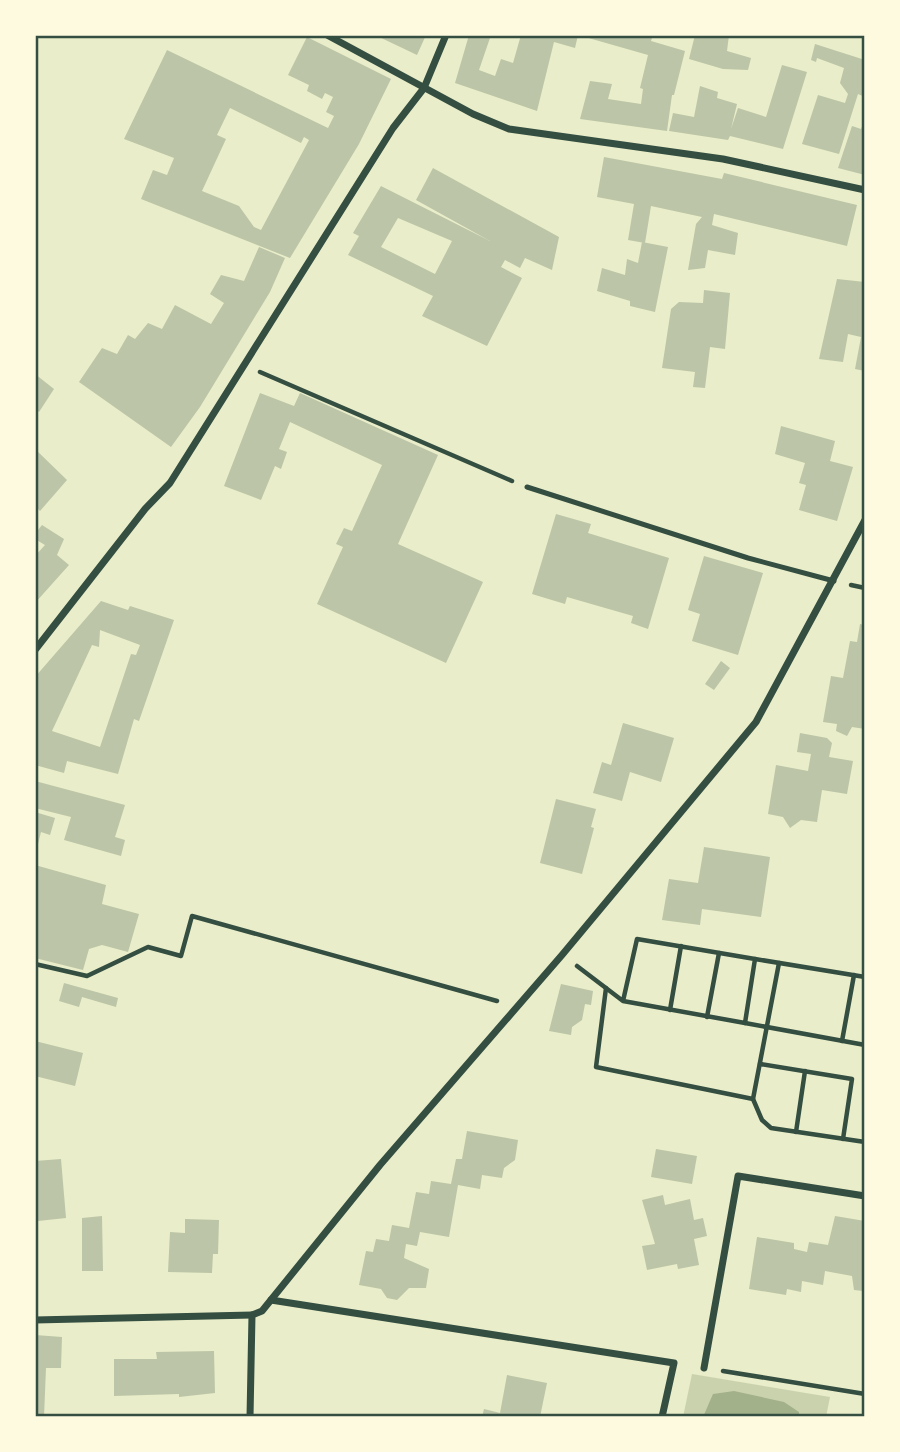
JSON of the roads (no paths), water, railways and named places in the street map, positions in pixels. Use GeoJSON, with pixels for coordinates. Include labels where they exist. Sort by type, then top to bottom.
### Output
{"type":"FeatureCollection","features":[{"type":"Feature","properties":{"kind":"street"},"geometry":{"type":"LineString","coordinates":[[327,35],[392,68],[424,88],[509,129],[723,159],[865,190]]}},
{"type":"Feature","properties":{"kind":"street"},"geometry":{"type":"LineString","coordinates":[[35,650],[145,509],[170,483],[393,128],[424,88],[446,35]]}},
{"type":"Feature","properties":{"kind":"street"},"geometry":{"type":"LineString","coordinates":[[35,1320],[252,1315],[262,1311],[380,1165],[562,955],[756,722],[865,520]]}},
{"type":"Feature","properties":{"kind":"street"},"geometry":{"type":"LineString","coordinates":[[704,1368],[738,1176],[865,1196]]}},
{"type":"Feature","properties":{"kind":"street"},"geometry":{"type":"LineString","coordinates":[[271,1300],[674,1363],[662,1417]]}},
{"type":"Feature","properties":{"kind":"street"},"geometry":{"type":"LineString","coordinates":[[250,1417],[252,1315]]}},
{"type":"Feature","properties":{"kind":"lane"},"geometry":{"type":"LineString","coordinates":[[527,487],[748,558],[834,581]]}}]}
